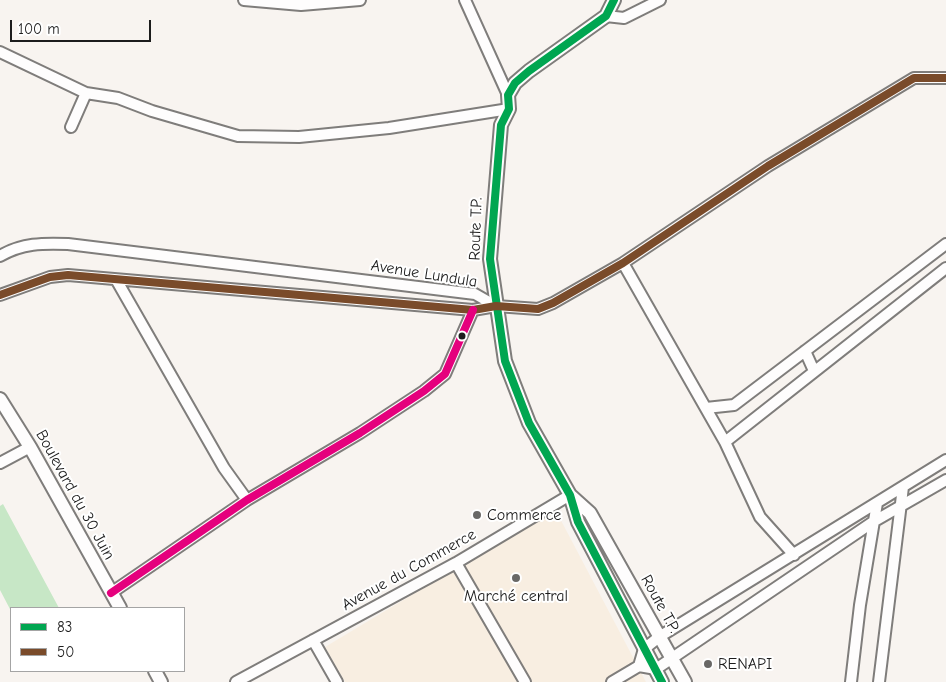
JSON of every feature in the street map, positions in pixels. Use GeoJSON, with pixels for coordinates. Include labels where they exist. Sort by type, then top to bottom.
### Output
{"type":"FeatureCollection","features":[{"type":"Feature","properties":{"kind":"street"},"geometry":{"type":"LineString","coordinates":[[244,0],[301,5],[360,0]]}},
{"type":"Feature","properties":{"kind":"street"},"geometry":{"type":"LineString","coordinates":[[465,0],[508,95]]}},
{"type":"Feature","properties":{"kind":"street"},"geometry":{"type":"LineString","coordinates":[[508,95],[515,83],[529,71],[606,16],[614,0]]}},
{"type":"Feature","properties":{"kind":"street"},"geometry":{"type":"LineString","coordinates":[[606,16],[624,18],[660,0]]}},
{"type":"Feature","properties":{"kind":"street"},"geometry":{"type":"LineString","coordinates":[[0,52],[86,93],[125,100],[152,111],[238,136],[269,138],[389,128],[509,109]]}},
{"type":"Feature","properties":{"kind":"street"},"geometry":{"type":"LineString","coordinates":[[496,306],[538,310],[623,263],[768,166],[914,78],[946,78]]}},
{"type":"Feature","properties":{"kind":"street"},"geometry":{"type":"LineString","coordinates":[[71,126],[86,93]]}},
{"type":"Feature","properties":{"kind":"street","name":"Route T.P."},"geometry":{"type":"LineString","coordinates":[[508,95],[509,109],[500,125],[490,259],[505,361],[529,423],[570,495],[578,522],[662,682]]}},
{"type":"Feature","properties":{"kind":"street","name":"Avenue Lundula"},"geometry":{"type":"LineString","coordinates":[[0,256],[23,246],[40,243],[68,244],[475,294],[496,306]]}},
{"type":"Feature","properties":{"kind":"street"},"geometry":{"type":"LineString","coordinates":[[706,408],[734,405],[946,244]]}},
{"type":"Feature","properties":{"kind":"street"},"geometry":{"type":"LineString","coordinates":[[623,263],[725,442],[760,517],[794,555]]}},
{"type":"Feature","properties":{"kind":"street"},"geometry":{"type":"LineString","coordinates":[[725,442],[946,268]]}},
{"type":"Feature","properties":{"kind":"street","name":"Avenue Lundula"},"geometry":{"type":"LineString","coordinates":[[0,295],[50,277],[68,275],[117,281],[473,310],[496,306]]}},
{"type":"Feature","properties":{"kind":"street"},"geometry":{"type":"LineString","coordinates":[[117,281],[224,468],[248,500]]}},
{"type":"Feature","properties":{"kind":"street"},"geometry":{"type":"LineString","coordinates":[[111,592],[248,500],[360,433],[445,374],[473,310]]}},
{"type":"Feature","properties":{"kind":"street"},"geometry":{"type":"LineString","coordinates":[[805,350],[814,371]]}},
{"type":"Feature","properties":{"kind":"street","name":"Boulevard du 30 Juin"},"geometry":{"type":"LineString","coordinates":[[0,399],[30,447],[119,607]]}},
{"type":"Feature","properties":{"kind":"street"},"geometry":{"type":"LineString","coordinates":[[0,463],[30,447]]}},
{"type":"Feature","properties":{"kind":"street"},"geometry":{"type":"LineString","coordinates":[[612,682],[639,666],[644,649],[659,637],[946,460]]}},
{"type":"Feature","properties":{"kind":"street"},"geometry":{"type":"LineString","coordinates":[[639,666],[656,670],[873,522],[900,509],[946,480]]}},
{"type":"Feature","properties":{"kind":"street"},"geometry":{"type":"LineString","coordinates":[[879,682],[904,487]]}},
{"type":"Feature","properties":{"kind":"street","name":"Route T.P."},"geometry":{"type":"LineString","coordinates":[[570,495],[590,513],[685,682]]}},
{"type":"Feature","properties":{"kind":"street","name":"Avenue du Commerce"},"geometry":{"type":"LineString","coordinates":[[236,682],[456,563],[570,495]]}},
{"type":"Feature","properties":{"kind":"street"},"geometry":{"type":"LineString","coordinates":[[851,682],[877,502]]}},
{"type":"Feature","properties":{"kind":"street"},"geometry":{"type":"LineString","coordinates":[[456,563],[525,682]]}},
{"type":"Feature","properties":{"kind":"street"},"geometry":{"type":"LineString","coordinates":[[313,640],[337,682]]}},
{"type":"Feature","properties":{"kind":"shaded area","name":"Marché central"},"geometry":{"type":"Polygon","coordinates":[[[555,509],[646,682],[345,682],[325,647],[555,509]]]}},
{"type":"Feature","properties":{"kind":"green space"},"geometry":{"type":"Polygon","coordinates":[[[3,504],[58,607],[10,607],[10,609],[0,590],[0,506],[3,504]]]}},
{"type":"Feature","properties":{"kind":"transit line","name":"83"},"geometry":{"type":"LineString","coordinates":[[614,0],[606,16],[529,71],[515,83],[508,95],[509,109],[501,125],[490,259],[505,361],[529,423],[570,495],[578,522],[662,682]]}},
{"type":"Feature","properties":{"kind":"transit line","name":"50"},"geometry":{"type":"LineString","coordinates":[[0,295],[50,277],[68,275],[473,310],[496,306],[538,309],[553,303],[623,263],[768,166],[914,78],[946,78]]}},
{"type":"Feature","properties":{"kind":"transit line"},"geometry":{"type":"LineString","coordinates":[[111,593],[247,500],[360,433],[424,391],[445,374],[473,310]]}},
{"type":"Feature","properties":{"kind":"place","name":"Commerce"},"geometry":{"type":"Point","coordinates":[477,515]}},
{"type":"Feature","properties":{"kind":"place","name":"Marché central"},"geometry":{"type":"Point","coordinates":[516,578]}},
{"type":"Feature","properties":{"kind":"place","name":"RENAPI"},"geometry":{"type":"Point","coordinates":[708,664]}}]}
